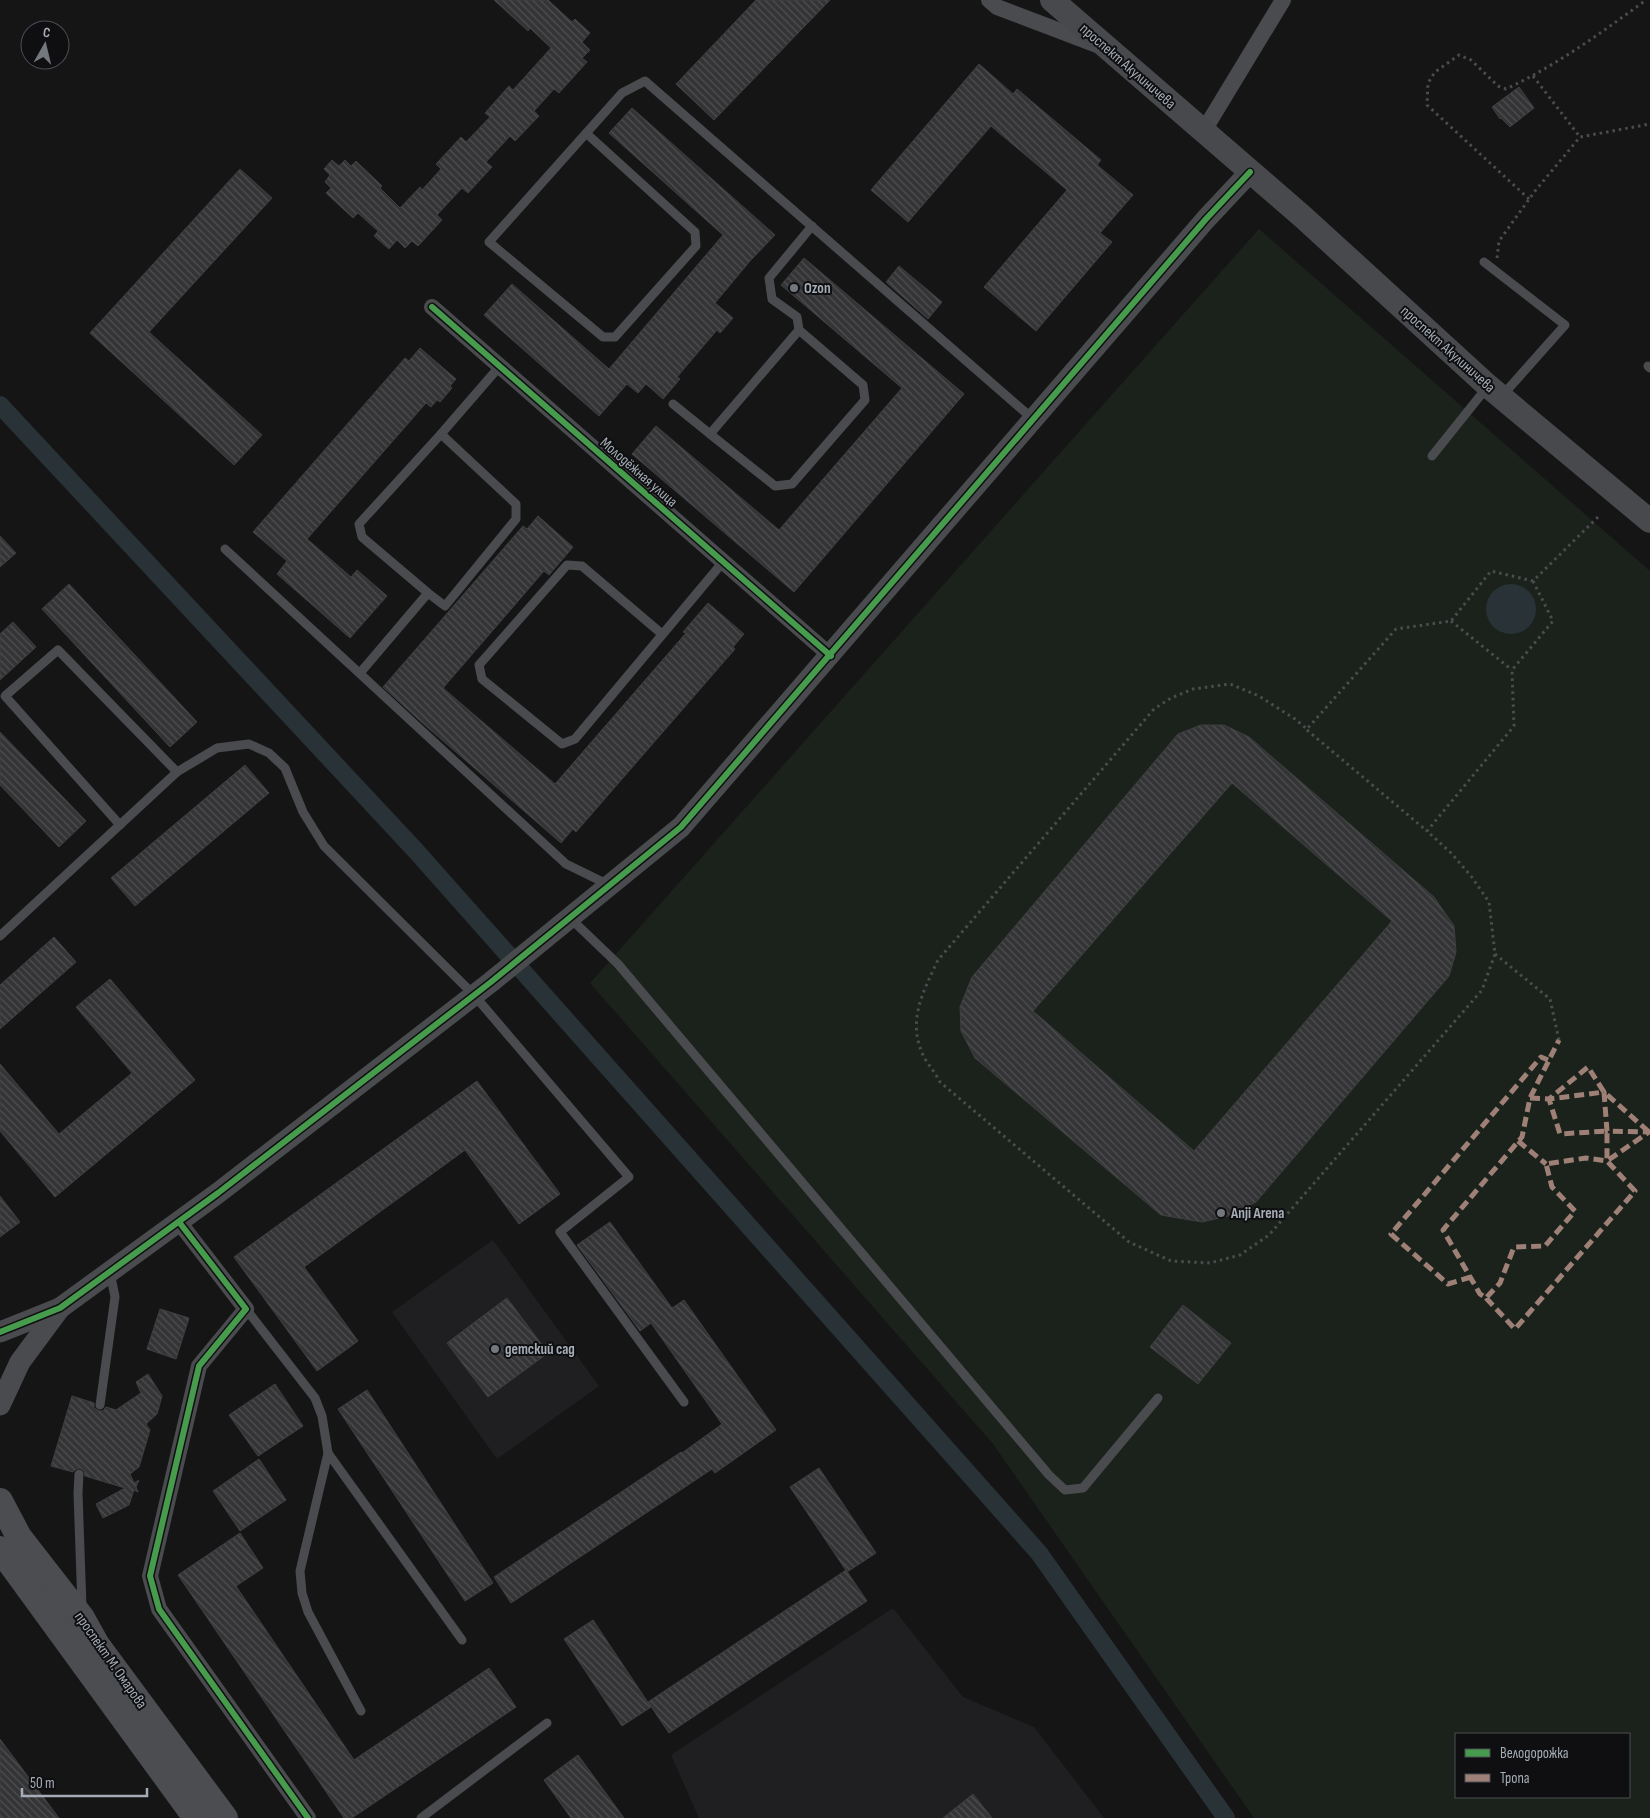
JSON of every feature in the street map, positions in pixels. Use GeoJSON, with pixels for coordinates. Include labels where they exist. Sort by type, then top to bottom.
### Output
{"type":"FeatureCollection","features":[{"type":"Feature","properties":{"kind":"main road","name":"проспект Акулиничева"},"geometry":{"type":"LineString","coordinates":[[1052,0],[1303,218],[1495,392],[1650,521]]}},
{"type":"Feature","properties":{"kind":"main road","name":"проспект М. Омарова"},"geometry":{"type":"LineString","coordinates":[[0,1501],[18,1537],[82,1618],[97,1644],[225,1818]]}},
{"type":"Feature","properties":{"kind":"main road","name":"проспект М. Омарова"},"geometry":{"type":"LineString","coordinates":[[0,1549],[196,1818]]}},
{"type":"Feature","properties":{"kind":"street"},"geometry":{"type":"LineString","coordinates":[[989,0],[998,7],[1109,49]]}},
{"type":"Feature","properties":{"kind":"street"},"geometry":{"type":"LineString","coordinates":[[1203,132],[1283,0]]}},
{"type":"Feature","properties":{"kind":"street"},"geometry":{"type":"LineString","coordinates":[[0,1332],[60,1308],[179,1222],[491,982],[681,827],[831,656],[1206,219],[1250,172]]}},
{"type":"Feature","properties":{"kind":"street","name":"Молодёжная улица"},"geometry":{"type":"LineString","coordinates":[[432,307],[831,656]]}},
{"type":"Feature","properties":{"kind":"street"},"geometry":{"type":"LineString","coordinates":[[179,1222],[246,1309],[198,1366],[150,1576],[159,1609],[308,1818]]}},
{"type":"Feature","properties":{"kind":"street"},"geometry":{"type":"LineString","coordinates":[[0,1405],[20,1362],[60,1308]]}},
{"type":"Feature","properties":{"kind":"lane"},"geometry":{"type":"LineString","coordinates":[[586,133],[695,232],[696,246],[615,337],[603,337],[489,242],[586,133],[622,93],[645,81],[1033,420]]}},
{"type":"Feature","properties":{"kind":"lane"},"geometry":{"type":"LineString","coordinates":[[673,404],[775,486],[792,484],[865,400],[863,385],[799,330],[797,317],[772,299],[769,278],[812,226]]}},
{"type":"Feature","properties":{"kind":"lane"},"geometry":{"type":"LineString","coordinates":[[1432,456],[1565,325],[1484,262]]}},
{"type":"Feature","properties":{"kind":"lane"},"geometry":{"type":"LineString","coordinates":[[710,434],[799,330]]}},
{"type":"Feature","properties":{"kind":"lane"},"geometry":{"type":"LineString","coordinates":[[441,434],[516,504],[516,519],[445,606],[362,537],[359,524],[499,367]]}},
{"type":"Feature","properties":{"kind":"lane"},"geometry":{"type":"LineString","coordinates":[[225,549],[566,864],[609,886]]}},
{"type":"Feature","properties":{"kind":"lane"},"geometry":{"type":"LineString","coordinates":[[662,634],[582,566],[567,565],[479,665],[482,678],[562,744],[575,739],[723,562]]}},
{"type":"Feature","properties":{"kind":"lane"},"geometry":{"type":"LineString","coordinates":[[360,673],[428,593]]}},
{"type":"Feature","properties":{"kind":"lane"},"geometry":{"type":"LineString","coordinates":[[120,825],[5,696],[58,650],[177,772]]}},
{"type":"Feature","properties":{"kind":"lane"},"geometry":{"type":"LineString","coordinates":[[0,935],[177,772],[217,748],[249,744],[269,753],[285,768],[303,812],[324,846],[474,995],[629,1177],[560,1232],[684,1402]]}},
{"type":"Feature","properties":{"kind":"lane"},"geometry":{"type":"LineString","coordinates":[[570,918],[618,964],[1048,1475],[1065,1490],[1083,1488],[1158,1398]]}},
{"type":"Feature","properties":{"kind":"lane"},"geometry":{"type":"LineString","coordinates":[[100,1405],[115,1297],[110,1271]]}},
{"type":"Feature","properties":{"kind":"lane"},"geometry":{"type":"LineString","coordinates":[[246,1309],[315,1398],[322,1416],[328,1453],[300,1571],[302,1593],[308,1612],[361,1711]]}},
{"type":"Feature","properties":{"kind":"lane"},"geometry":{"type":"LineString","coordinates":[[328,1453],[462,1640]]}},
{"type":"Feature","properties":{"kind":"lane"},"geometry":{"type":"LineString","coordinates":[[79,1474],[82,1618]]}},
{"type":"Feature","properties":{"kind":"lane"},"geometry":{"type":"LineString","coordinates":[[421,1818],[547,1723]]}},
{"type":"Feature","properties":{"kind":"path"},"geometry":{"type":"LineString","coordinates":[[1529,200],[1427,104],[1428,83],[1435,72],[1459,55],[1471,60],[1498,86],[1506,89],[1533,76],[1594,39],[1646,0]]}},
{"type":"Feature","properties":{"kind":"path"},"geometry":{"type":"LineString","coordinates":[[1533,76],[1580,138]]}},
{"type":"Feature","properties":{"kind":"path"},"geometry":{"type":"LineString","coordinates":[[1496,271],[1499,241],[1529,200],[1580,138],[1650,124]]}},
{"type":"Feature","properties":{"kind":"path"},"geometry":{"type":"LineString","coordinates":[[1533,581],[1600,515]]}},
{"type":"Feature","properties":{"kind":"path"},"geometry":{"type":"LineString","coordinates":[[1307,730],[1396,629],[1451,621],[1491,571],[1533,581]]}},
{"type":"Feature","properties":{"kind":"path"},"geometry":{"type":"LineString","coordinates":[[1427,831],[1514,726],[1512,670],[1553,621],[1533,581]]}},
{"type":"Feature","properties":{"kind":"path"},"geometry":{"type":"LineString","coordinates":[[1451,621],[1512,670]]}},
{"type":"Feature","properties":{"kind":"path"},"geometry":{"type":"LineString","coordinates":[[1230,684],[1259,696],[1295,719],[1427,831],[1466,870],[1489,902],[1495,954],[1482,990],[1269,1235],[1240,1255],[1210,1262],[1171,1261],[1130,1242],[940,1082],[925,1058],[916,1032],[918,1004],[938,960],[1154,709],[1171,698],[1192,689],[1230,684]]}},
{"type":"Feature","properties":{"kind":"path"},"geometry":{"type":"LineString","coordinates":[[1495,954],[1550,1000],[1559,1040]]}},
{"type":"Feature","properties":{"kind":"shaded area","name":"Anji Arena"},"geometry":{"type":"Polygon","coordinates":[[[1259,229],[1650,571],[1650,1818],[1254,1818],[993,1444],[590,983],[1259,229]]]}},
{"type":"Feature","properties":{"kind":"shaded area"},"geometry":{"type":"Polygon","coordinates":[[[1506,584],[1516,584],[1529,591],[1536,604],[1536,614],[1529,627],[1516,634],[1506,634],[1497,630],[1490,623],[1486,614],[1486,604],[1490,595],[1497,588],[1506,584]]]}},
{"type":"Feature","properties":{"kind":"shaded area","name":"детский сад"},"geometry":{"type":"Polygon","coordinates":[[[493,1240],[599,1386],[497,1459],[392,1312],[493,1240]]]}},
{"type":"Feature","properties":{"kind":"shaded area"},"geometry":{"type":"Polygon","coordinates":[[[893,1608],[963,1697],[1034,1727],[1104,1818],[699,1818],[671,1755],[893,1608]]]}},
{"type":"Feature","properties":{"kind":"building"},"geometry":{"type":"Polygon","coordinates":[[[494,0],[548,0],[572,22],[575,19],[590,33],[582,42],[590,50],[582,58],[587,62],[559,93],[554,89],[534,111],[539,116],[515,141],[510,136],[486,162],[492,167],[468,193],[462,188],[437,215],[442,220],[418,246],[412,241],[405,248],[397,240],[389,249],[374,236],[378,231],[358,213],[353,218],[326,193],[331,188],[325,182],[330,175],[324,169],[332,160],[339,166],[345,160],[351,166],[356,161],[382,186],[380,188],[400,208],[420,187],[422,190],[441,169],[436,164],[461,137],[466,142],[490,117],[485,113],[509,86],[513,90],[551,48],[530,28],[528,31],[494,0]]]}},
{"type":"Feature","properties":{"kind":"building"},"geometry":{"type":"Polygon","coordinates":[[[756,0],[830,0],[714,120],[676,84],[756,0]]]}},
{"type":"Feature","properties":{"kind":"building"},"geometry":{"type":"Polygon","coordinates":[[[979,64],[1013,94],[1017,89],[1101,160],[1097,165],[1133,195],[1100,233],[1112,242],[1036,331],[984,287],[1067,190],[991,126],[908,222],[871,190],[979,64]]]}},
{"type":"Feature","properties":{"kind":"building"},"geometry":{"type":"Polygon","coordinates":[[[1519,87],[1534,108],[1510,127],[1500,119],[1492,107],[1519,87]]]}},
{"type":"Feature","properties":{"kind":"building"},"geometry":{"type":"Polygon","coordinates":[[[632,108],[775,235],[750,261],[715,303],[733,318],[720,333],[717,330],[677,377],[680,379],[663,399],[646,384],[638,393],[627,384],[599,416],[484,315],[512,284],[609,369],[723,235],[609,133],[632,108]]]}},
{"type":"Feature","properties":{"kind":"building"},"geometry":{"type":"Polygon","coordinates":[[[240,169],[272,198],[149,332],[262,435],[234,465],[90,333],[240,169]]]}},
{"type":"Feature","properties":{"kind":"building"},"geometry":{"type":"Polygon","coordinates":[[[804,258],[964,394],[794,592],[632,454],[656,426],[779,530],[902,388],[781,285],[804,258]]]}},
{"type":"Feature","properties":{"kind":"building"},"geometry":{"type":"Polygon","coordinates":[[[899,266],[942,302],[928,319],[886,282],[899,266]]]}},
{"type":"Feature","properties":{"kind":"building"},"geometry":{"type":"Polygon","coordinates":[[[420,348],[456,379],[450,386],[452,388],[440,402],[437,400],[431,407],[426,403],[307,539],[351,577],[357,570],[387,596],[350,638],[277,574],[287,561],[253,532],[405,358],[409,361],[420,348]]]}},
{"type":"Feature","properties":{"kind":"building"},"geometry":{"type":"Polygon","coordinates":[[[538,516],[573,547],[549,575],[544,571],[443,688],[555,784],[686,633],[683,632],[708,603],[744,634],[733,647],[735,649],[576,832],[573,829],[561,843],[383,687],[523,526],[527,529],[538,516]]]}},
{"type":"Feature","properties":{"kind":"building"},"geometry":{"type":"Polygon","coordinates":[[[0,536],[16,553],[0,567],[0,536]]]}},
{"type":"Feature","properties":{"kind":"building"},"geometry":{"type":"Polygon","coordinates":[[[69,584],[197,722],[170,747],[42,609],[69,584]]]}},
{"type":"Feature","properties":{"kind":"building"},"geometry":{"type":"Polygon","coordinates":[[[13,622],[36,647],[0,680],[0,634],[13,622]]]}},
{"type":"Feature","properties":{"kind":"building"},"geometry":{"type":"Polygon","coordinates":[[[1201,725],[1224,725],[1249,737],[1434,897],[1454,926],[1456,952],[1449,976],[1256,1202],[1232,1215],[1202,1222],[1161,1215],[975,1058],[961,1031],[960,1007],[972,977],[1178,734],[1201,725]],[[1232,783],[1033,1011],[1194,1151],[1392,921],[1232,783]]]}},
{"type":"Feature","properties":{"kind":"building"},"geometry":{"type":"Polygon","coordinates":[[[0,732],[86,821],[59,847],[0,785],[0,732]]]}},
{"type":"Feature","properties":{"kind":"building"},"geometry":{"type":"Polygon","coordinates":[[[245,765],[269,793],[135,906],[111,878],[245,765]]]}},
{"type":"Feature","properties":{"kind":"building"},"geometry":{"type":"Polygon","coordinates":[[[54,937],[76,962],[0,1029],[0,985],[54,937]]]}},
{"type":"Feature","properties":{"kind":"building"},"geometry":{"type":"Polygon","coordinates":[[[110,979],[195,1080],[55,1197],[0,1131],[0,1064],[59,1134],[132,1073],[76,1007],[110,979]]]}},
{"type":"Feature","properties":{"kind":"building"},"geometry":{"type":"Polygon","coordinates":[[[477,1081],[560,1194],[519,1224],[465,1150],[304,1267],[358,1341],[317,1371],[234,1257],[477,1081]]]}},
{"type":"Feature","properties":{"kind":"building"},"geometry":{"type":"Polygon","coordinates":[[[0,1196],[20,1222],[0,1237],[0,1196]]]}},
{"type":"Feature","properties":{"kind":"building"},"geometry":{"type":"Polygon","coordinates":[[[610,1222],[672,1308],[684,1300],[776,1430],[715,1473],[712,1469],[511,1603],[494,1577],[682,1453],[722,1424],[651,1323],[640,1331],[577,1245],[610,1222]]]}},
{"type":"Feature","properties":{"kind":"building"},"geometry":{"type":"Polygon","coordinates":[[[507,1298],[548,1353],[488,1397],[447,1343],[507,1298]]]}},
{"type":"Feature","properties":{"kind":"building"},"geometry":{"type":"Polygon","coordinates":[[[1183,1305],[1231,1343],[1198,1384],[1150,1347],[1183,1305]]]}},
{"type":"Feature","properties":{"kind":"building"},"geometry":{"type":"Polygon","coordinates":[[[160,1309],[189,1318],[176,1359],[147,1349],[160,1309]]]}},
{"type":"Feature","properties":{"kind":"building"},"geometry":{"type":"Polygon","coordinates":[[[148,1374],[162,1396],[157,1414],[146,1424],[150,1430],[139,1467],[130,1474],[134,1483],[139,1480],[136,1487],[138,1492],[134,1490],[129,1505],[103,1518],[96,1504],[125,1488],[85,1476],[84,1471],[80,1468],[73,1472],[51,1466],[72,1396],[94,1403],[94,1408],[99,1411],[103,1411],[106,1407],[116,1410],[141,1393],[136,1382],[148,1374]]]}},
{"type":"Feature","properties":{"kind":"building"},"geometry":{"type":"Polygon","coordinates":[[[275,1384],[303,1426],[258,1456],[229,1415],[275,1384]]]}},
{"type":"Feature","properties":{"kind":"building"},"geometry":{"type":"Polygon","coordinates":[[[367,1390],[493,1583],[465,1601],[338,1409],[367,1390]]]}},
{"type":"Feature","properties":{"kind":"building"},"geometry":{"type":"Polygon","coordinates":[[[259,1459],[286,1500],[240,1531],[213,1491],[259,1459]]]}},
{"type":"Feature","properties":{"kind":"building"},"geometry":{"type":"Polygon","coordinates":[[[819,1468],[876,1553],[847,1572],[790,1487],[819,1468]]]}},
{"type":"Feature","properties":{"kind":"building"},"geometry":{"type":"Polygon","coordinates":[[[240,1533],[263,1568],[236,1586],[354,1760],[489,1668],[516,1707],[352,1818],[344,1818],[178,1575],[240,1533]]]}},
{"type":"Feature","properties":{"kind":"building"},"geometry":{"type":"Polygon","coordinates":[[[846,1570],[867,1601],[669,1733],[648,1702],[846,1570]]]}},
{"type":"Feature","properties":{"kind":"building"},"geometry":{"type":"Polygon","coordinates":[[[593,1620],[651,1707],[622,1726],[564,1639],[593,1620]]]}},
{"type":"Feature","properties":{"kind":"building"},"geometry":{"type":"Polygon","coordinates":[[[0,1739],[59,1818],[0,1818],[0,1739]]]}},
{"type":"Feature","properties":{"kind":"building"},"geometry":{"type":"Polygon","coordinates":[[[578,1755],[624,1818],[571,1818],[544,1780],[578,1755]]]}},
{"type":"Feature","properties":{"kind":"building"},"geometry":{"type":"Polygon","coordinates":[[[973,1794],[992,1818],[943,1818],[973,1794]]]}},
{"type":"Feature","properties":{"kind":"waterway"},"geometry":{"type":"LineString","coordinates":[[0,405],[416,851],[1039,1553],[1226,1818]]}},
{"type":"Feature","properties":{"kind":"marked path"},"geometry":{"type":"LineString","coordinates":[[1486,1298],[1515,1329],[1635,1191],[1607,1161],[1586,1158],[1546,1164],[1552,1187],[1575,1211],[1545,1246],[1514,1247],[1500,1283],[1486,1298],[1480,1294],[1443,1230],[1522,1137],[1530,1098],[1559,1040]]}},
{"type":"Feature","properties":{"kind":"marked path"},"geometry":{"type":"LineString","coordinates":[[1471,1277],[1448,1284],[1391,1234],[1541,1057],[1548,1060]]}},
{"type":"Feature","properties":{"kind":"marked path"},"geometry":{"type":"LineString","coordinates":[[1530,1098],[1549,1099],[1560,1134],[1607,1131],[1607,1161],[1649,1132],[1607,1131],[1604,1092],[1549,1099],[1588,1067],[1604,1092],[1649,1132]]}},
{"type":"Feature","properties":{"kind":"marked path"},"geometry":{"type":"LineString","coordinates":[[1518,1141],[1546,1164]]}},
{"type":"Feature","properties":{"kind":"cycle path"},"geometry":{"type":"LineString","coordinates":[[0,1332],[60,1308],[218,1193],[491,982],[681,827],[1206,219],[1250,172]]}},
{"type":"Feature","properties":{"kind":"cycle path"},"geometry":{"type":"LineString","coordinates":[[432,307],[831,656]]}},
{"type":"Feature","properties":{"kind":"cycle path"},"geometry":{"type":"LineString","coordinates":[[179,1222],[246,1309],[199,1366],[150,1576],[159,1609],[308,1818]]}},
{"type":"Feature","properties":{"kind":"place","name":"Ozon"},"geometry":{"type":"Point","coordinates":[794,288]}},
{"type":"Feature","properties":{"kind":"place","name":"Anji Arena"},"geometry":{"type":"Point","coordinates":[1221,1213]}},
{"type":"Feature","properties":{"kind":"place","name":"детский сад"},"geometry":{"type":"Point","coordinates":[495,1349]}}]}
